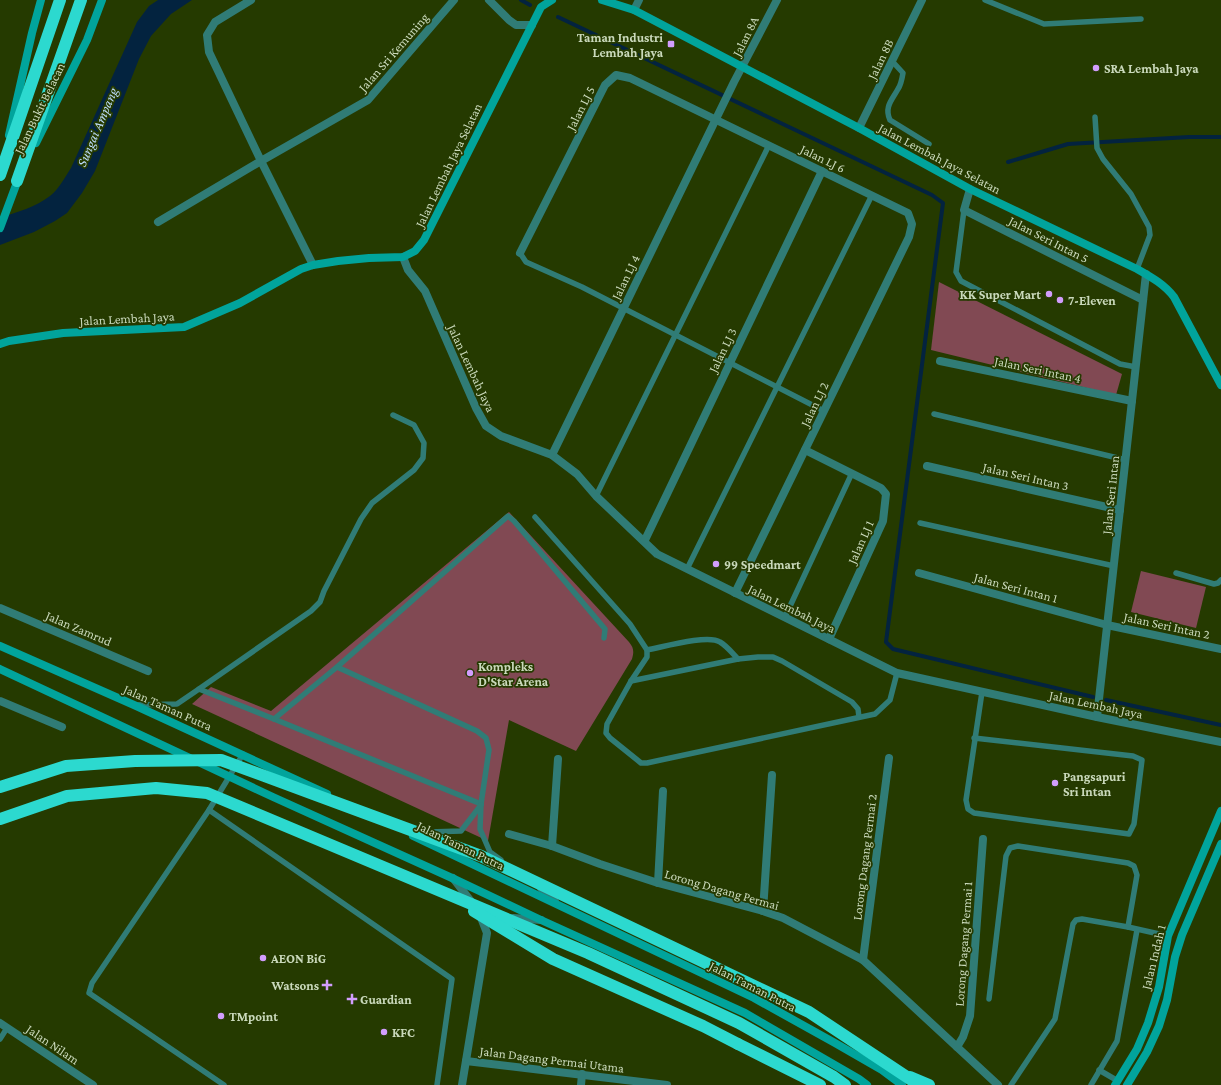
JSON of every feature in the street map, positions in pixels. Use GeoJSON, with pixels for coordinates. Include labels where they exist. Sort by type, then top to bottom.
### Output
{"type":"FeatureCollection","features":[{"type":"Feature","properties":{"kind":"highway"},"geometry":{"type":"LineString","coordinates":[[0,174],[60,0]]}},
{"type":"Feature","properties":{"kind":"highway"},"geometry":{"type":"LineString","coordinates":[[18,181],[80,0]]}},
{"type":"Feature","properties":{"kind":"highway"},"geometry":{"type":"LineString","coordinates":[[0,787],[66,766],[135,761],[221,760],[481,856],[809,1012],[905,1081],[919,1085]]}},
{"type":"Feature","properties":{"kind":"highway"},"geometry":{"type":"LineString","coordinates":[[0,819],[67,796],[156,788],[207,793],[588,953],[739,1023],[834,1077],[845,1085]]}},
{"type":"Feature","properties":{"kind":"highway"},"geometry":{"type":"LineString","coordinates":[[436,888],[553,959],[703,1026],[820,1085]]}},
{"type":"Feature","properties":{"kind":"highway"},"geometry":{"type":"LineString","coordinates":[[905,1081],[929,1085]]}},
{"type":"Feature","properties":{"kind":"street","name":"Jalan Bukit Belacan"},"geometry":{"type":"LineString","coordinates":[[0,174],[41,0]]}},
{"type":"Feature","properties":{"kind":"street","name":"Jalan Bukit Belacan"},"geometry":{"type":"LineString","coordinates":[[0,228],[18,181],[87,40],[102,0]]}},
{"type":"Feature","properties":{"kind":"street"},"geometry":{"type":"LineString","coordinates":[[251,0],[215,22],[207,36],[209,52],[313,265],[369,258],[403,257]]}},
{"type":"Feature","properties":{"kind":"street","name":"Jalan Sri Kemuning"},"geometry":{"type":"LineString","coordinates":[[158,222],[368,100],[454,0]]}},
{"type":"Feature","properties":{"kind":"street"},"geometry":{"type":"LineString","coordinates":[[489,0],[516,25],[532,25]]}},
{"type":"Feature","properties":{"kind":"street","name":"Jalan Lembah Jaya Selatan"},"geometry":{"type":"LineString","coordinates":[[403,257],[415,251],[424,240],[541,7],[552,0]]}},
{"type":"Feature","properties":{"kind":"street","name":"Jalan Lembah Jaya Selatan"},"geometry":{"type":"LineString","coordinates":[[602,0],[634,10],[743,66],[970,189],[1146,274],[1167,288],[1174,297],[1221,385]]}},
{"type":"Feature","properties":{"kind":"street"},"geometry":{"type":"LineString","coordinates":[[634,10],[639,0]]}},
{"type":"Feature","properties":{"kind":"street","name":"Jalan 8A"},"geometry":{"type":"LineString","coordinates":[[720,110],[777,0]]}},
{"type":"Feature","properties":{"kind":"street","name":"Jalan 8B"},"geometry":{"type":"LineString","coordinates":[[859,128],[922,0]]}},
{"type":"Feature","properties":{"kind":"street","name":"Jalan LJ 5"},"geometry":{"type":"LineString","coordinates":[[520,253],[605,85],[616,75],[630,78],[716,120]]}},
{"type":"Feature","properties":{"kind":"street","name":"Jalan LJ 4"},"geometry":{"type":"LineString","coordinates":[[552,455],[720,110]]}},
{"type":"Feature","properties":{"kind":"street","name":"Jalan LJ 6"},"geometry":{"type":"LineString","coordinates":[[716,120],[908,213],[912,224]]}},
{"type":"Feature","properties":{"kind":"street","name":"Jalan LJ 3"},"geometry":{"type":"LineString","coordinates":[[645,540],[822,171]]}},
{"type":"Feature","properties":{"kind":"street"},"geometry":{"type":"LineString","coordinates":[[964,210],[970,189]]}},
{"type":"Feature","properties":{"kind":"street","name":"Jalan Seri Intan 5"},"geometry":{"type":"LineString","coordinates":[[964,210],[1143,300]]}},
{"type":"Feature","properties":{"kind":"street","name":"Jalan LJ 2"},"geometry":{"type":"LineString","coordinates":[[735,593],[909,237],[912,224]]}},
{"type":"Feature","properties":{"kind":"street","name":"Jalan Lembah Jaya"},"geometry":{"type":"LineString","coordinates":[[403,257],[408,270],[425,291],[476,408],[486,426],[501,436],[552,455],[578,474],[596,496],[645,540],[657,554],[897,672],[982,692],[1221,742]]}},
{"type":"Feature","properties":{"kind":"street","name":"Jalan Lembah Jaya"},"geometry":{"type":"LineString","coordinates":[[0,344],[9,341],[63,333],[184,327],[240,303],[301,269],[313,265]]}},
{"type":"Feature","properties":{"kind":"street","name":"Jalan Seri Intan"},"geometry":{"type":"LineString","coordinates":[[1098,717],[1146,274]]}},
{"type":"Feature","properties":{"kind":"street","name":"Jalan Seri Intan 4"},"geometry":{"type":"LineString","coordinates":[[940,361],[1132,401]]}},
{"type":"Feature","properties":{"kind":"street","name":"Jalan LJ 1"},"geometry":{"type":"LineString","coordinates":[[805,450],[882,488],[886,494],[883,521],[829,639]]}},
{"type":"Feature","properties":{"kind":"street","name":"Jalan Seri Intan 3"},"geometry":{"type":"LineString","coordinates":[[927,466],[1120,510]]}},
{"type":"Feature","properties":{"kind":"street","name":"Jalan Seri Intan 1"},"geometry":{"type":"LineString","coordinates":[[919,573],[1107,625]]}},
{"type":"Feature","properties":{"kind":"street","name":"Jalan Zamrud"},"geometry":{"type":"LineString","coordinates":[[0,608],[148,671]]}},
{"type":"Feature","properties":{"kind":"street","name":"Jalan Seri Intan 2"},"geometry":{"type":"LineString","coordinates":[[1107,625],[1221,649]]}},
{"type":"Feature","properties":{"kind":"street","name":"Jalan Taman Putra"},"geometry":{"type":"LineString","coordinates":[[0,646],[134,704],[243,754],[369,813],[420,840],[754,998],[882,1070],[905,1081]]}},
{"type":"Feature","properties":{"kind":"street"},"geometry":{"type":"LineString","coordinates":[[0,669],[229,777],[745,1013],[867,1085]]}},
{"type":"Feature","properties":{"kind":"street"},"geometry":{"type":"LineString","coordinates":[[0,702],[62,727]]}},
{"type":"Feature","properties":{"kind":"street"},"geometry":{"type":"LineString","coordinates":[[552,846],[558,758]]}},
{"type":"Feature","properties":{"kind":"street","name":"Lorong Dagang Permai 2"},"geometry":{"type":"LineString","coordinates":[[863,960],[889,758]]}},
{"type":"Feature","properties":{"kind":"street"},"geometry":{"type":"LineString","coordinates":[[763,911],[772,775]]}},
{"type":"Feature","properties":{"kind":"street"},"geometry":{"type":"LineString","coordinates":[[658,883],[663,791]]}},
{"type":"Feature","properties":{"kind":"street","name":"Jalan Indah 1"},"geometry":{"type":"LineString","coordinates":[[1117,1083],[1137,1049],[1148,1023],[1159,987],[1168,936],[1221,811]]}},
{"type":"Feature","properties":{"kind":"street","name":"Lorong Dagang Permai"},"geometry":{"type":"LineString","coordinates":[[509,834],[552,846],[658,883],[763,911],[783,918],[863,960],[998,1085]]}},
{"type":"Feature","properties":{"kind":"street","name":"Lorong Dagang Permai 1"},"geometry":{"type":"LineString","coordinates":[[957,1047],[963,1037],[970,1016],[983,840]]}},
{"type":"Feature","properties":{"kind":"street","name":"Jalan Indah 1"},"geometry":{"type":"LineString","coordinates":[[1127,1085],[1147,1052],[1158,1026],[1167,1000],[1175,957],[1182,935],[1221,844]]}},
{"type":"Feature","properties":{"kind":"street","name":"Jalan Dagang Permai Utama"},"geometry":{"type":"LineString","coordinates":[[452,878],[475,906],[483,919],[487,933],[466,1061],[667,1085]]}},
{"type":"Feature","properties":{"kind":"street"},"geometry":{"type":"LineString","coordinates":[[487,933],[499,923],[514,918],[541,920]]}},
{"type":"Feature","properties":{"kind":"street","name":"Jalan Nilam"},"geometry":{"type":"LineString","coordinates":[[4,1025],[93,1085]]}},
{"type":"Feature","properties":{"kind":"street"},"geometry":{"type":"LineString","coordinates":[[462,1085],[466,1061]]}},
{"type":"Feature","properties":{"kind":"street"},"geometry":{"type":"LineString","coordinates":[[580,1085],[582,1074]]}},
{"type":"Feature","properties":{"kind":"lane"},"geometry":{"type":"LineString","coordinates":[[985,0],[1044,24],[1141,19]]}},
{"type":"Feature","properties":{"kind":"lane"},"geometry":{"type":"LineString","coordinates":[[892,61],[903,73],[899,88],[892,99],[887,114],[890,120],[929,144]]}},
{"type":"Feature","properties":{"kind":"lane"},"geometry":{"type":"LineString","coordinates":[[1095,117],[1097,148],[1103,159],[1131,194],[1149,227],[1150,235],[1137,269]]}},
{"type":"Feature","properties":{"kind":"lane"},"geometry":{"type":"LineString","coordinates":[[596,496],[769,145]]}},
{"type":"Feature","properties":{"kind":"lane"},"geometry":{"type":"LineString","coordinates":[[687,569],[872,195]]}},
{"type":"Feature","properties":{"kind":"lane"},"geometry":{"type":"LineString","coordinates":[[964,210],[956,272],[961,281],[1120,364],[1136,367]]}},
{"type":"Feature","properties":{"kind":"lane"},"geometry":{"type":"LineString","coordinates":[[520,253],[526,262],[582,287],[824,411]]}},
{"type":"Feature","properties":{"kind":"lane"},"geometry":{"type":"LineString","coordinates":[[934,414],[1126,460]]}},
{"type":"Feature","properties":{"kind":"lane"},"geometry":{"type":"LineString","coordinates":[[134,704],[177,704],[311,611],[320,602],[324,591],[361,519],[372,504],[414,470],[423,458],[424,443],[414,425],[393,415]]}},
{"type":"Feature","properties":{"kind":"lane"},"geometry":{"type":"LineString","coordinates":[[784,617],[852,473]]}},
{"type":"Feature","properties":{"kind":"lane"},"geometry":{"type":"LineString","coordinates":[[274,719],[337,667],[508,516],[514,521],[605,628],[604,638]]}},
{"type":"Feature","properties":{"kind":"lane"},"geometry":{"type":"LineString","coordinates":[[535,517],[630,624],[647,650],[647,657],[631,681],[607,724],[606,733],[641,763],[647,763],[875,714],[890,700],[897,672]]}},
{"type":"Feature","properties":{"kind":"lane"},"geometry":{"type":"LineString","coordinates":[[920,523],[1114,566]]}},
{"type":"Feature","properties":{"kind":"lane"},"geometry":{"type":"LineString","coordinates":[[1176,573],[1214,584],[1221,580]]}},
{"type":"Feature","properties":{"kind":"lane"},"geometry":{"type":"LineString","coordinates":[[647,650],[704,639],[713,639],[720,642],[738,660]]}},
{"type":"Feature","properties":{"kind":"lane"},"geometry":{"type":"LineString","coordinates":[[631,681],[738,660],[758,657],[773,657],[856,705],[858,708],[859,717]]}},
{"type":"Feature","properties":{"kind":"lane"},"geometry":{"type":"LineString","coordinates":[[337,667],[477,731],[486,738],[489,750],[481,804],[480,829],[490,852],[568,910]]}},
{"type":"Feature","properties":{"kind":"lane"},"geometry":{"type":"LineString","coordinates":[[199,690],[274,719],[481,804]]}},
{"type":"Feature","properties":{"kind":"lane"},"geometry":{"type":"LineString","coordinates":[[974,738],[1134,756],[1142,760],[1134,824],[1129,834],[974,813],[968,809],[966,800],[974,738],[982,692]]}},
{"type":"Feature","properties":{"kind":"lane"},"geometry":{"type":"LineString","coordinates":[[224,1085],[89,993],[92,983],[209,810],[243,754]]}},
{"type":"Feature","properties":{"kind":"lane"},"geometry":{"type":"LineString","coordinates":[[369,813],[432,833],[461,831],[481,804]]}},
{"type":"Feature","properties":{"kind":"lane"},"geometry":{"type":"LineString","coordinates":[[209,810],[452,979],[437,1085]]}},
{"type":"Feature","properties":{"kind":"lane"},"geometry":{"type":"LineString","coordinates":[[990,999],[1006,856],[1010,848],[1018,846],[1128,863],[1134,866],[1137,875],[1128,927]]}},
{"type":"Feature","properties":{"kind":"lane"},"geometry":{"type":"LineString","coordinates":[[1011,1085],[1055,1019],[1073,924],[1076,920],[1082,918],[1168,936]]}},
{"type":"Feature","properties":{"kind":"lane"},"geometry":{"type":"LineString","coordinates":[[1091,1085],[1117,1040],[1137,930]]}},
{"type":"Feature","properties":{"kind":"lane"},"geometry":{"type":"LineString","coordinates":[[0,1039],[4,1025]]}},
{"type":"Feature","properties":{"kind":"lane"},"geometry":{"type":"LineString","coordinates":[[1099,1070],[1117,1083]]}},
{"type":"Feature","properties":{"kind":"shaded area"},"geometry":{"type":"Polygon","coordinates":[[[939,282],[1122,374],[1116,395],[931,350],[939,282]]]}},
{"type":"Feature","properties":{"kind":"shaded area","name":"Kompleks D'Star Arena"},"geometry":{"type":"Polygon","coordinates":[[[509,512],[629,642],[633,648],[633,652],[632,659],[576,751],[509,720],[488,841],[192,704],[211,687],[271,711],[509,512]]]}},
{"type":"Feature","properties":{"kind":"shaded area"},"geometry":{"type":"Polygon","coordinates":[[[1141,571],[1206,587],[1196,628],[1131,612],[1141,571]]]}},
{"type":"Feature","properties":{"kind":"water","name":"Sungai Ampang"},"geometry":{"type":"Polygon","coordinates":[[[158,0],[192,0],[171,14],[151,36],[139,59],[95,171],[82,193],[67,213],[55,221],[34,232],[0,245],[0,218],[26,209],[45,200],[53,193],[64,179],[71,168],[137,22],[149,6],[158,0]]]}},
{"type":"Feature","properties":{"kind":"waterway"},"geometry":{"type":"LineString","coordinates":[[521,0],[530,5]]}},
{"type":"Feature","properties":{"kind":"waterway"},"geometry":{"type":"LineString","coordinates":[[558,17],[932,195],[943,203],[886,642],[893,649],[1093,697]]}},
{"type":"Feature","properties":{"kind":"waterway"},"geometry":{"type":"LineString","coordinates":[[1008,162],[1068,144],[1189,137],[1221,137]]}},
{"type":"Feature","properties":{"kind":"waterway"},"geometry":{"type":"LineString","coordinates":[[1106,700],[1221,725]]}},
{"type":"Feature","properties":{"kind":"place","name":"Taman Industri Lembah Jaya"},"geometry":{"type":"Point","coordinates":[671,44]}},
{"type":"Feature","properties":{"kind":"place","name":"SRA Lembah Jaya"},"geometry":{"type":"Point","coordinates":[1096,68]}},
{"type":"Feature","properties":{"kind":"place","name":"KK Super Mart"},"geometry":{"type":"Point","coordinates":[1049,294]}},
{"type":"Feature","properties":{"kind":"place","name":"7-Eleven"},"geometry":{"type":"Point","coordinates":[1060,300]}},
{"type":"Feature","properties":{"kind":"place","name":"99 Speedmart"},"geometry":{"type":"Point","coordinates":[716,564]}},
{"type":"Feature","properties":{"kind":"place","name":"Kompleks D'Star Arena"},"geometry":{"type":"Point","coordinates":[470,673]}},
{"type":"Feature","properties":{"kind":"place","name":"Pangsapuri Sri Intan"},"geometry":{"type":"Point","coordinates":[1055,783]}},
{"type":"Feature","properties":{"kind":"place","name":"AEON BiG"},"geometry":{"type":"Point","coordinates":[263,958]}},
{"type":"Feature","properties":{"kind":"place","name":"Watsons"},"geometry":{"type":"Point","coordinates":[327,985]}},
{"type":"Feature","properties":{"kind":"place","name":"Guardian"},"geometry":{"type":"Point","coordinates":[352,999]}},
{"type":"Feature","properties":{"kind":"place","name":"TMpoint"},"geometry":{"type":"Point","coordinates":[221,1016]}},
{"type":"Feature","properties":{"kind":"place","name":"KFC"},"geometry":{"type":"Point","coordinates":[384,1032]}}]}
